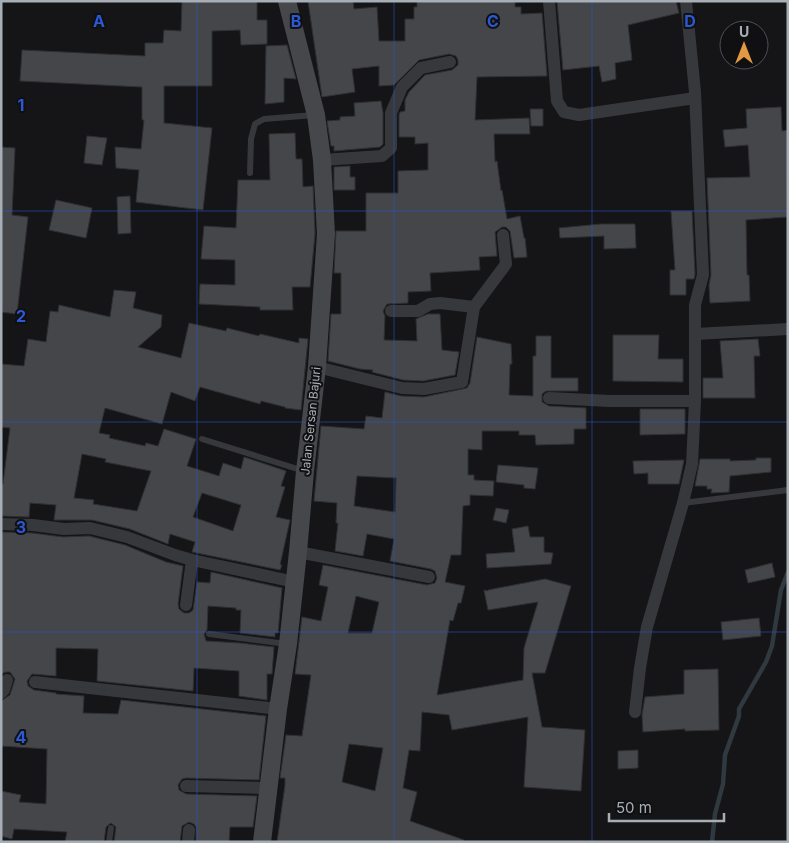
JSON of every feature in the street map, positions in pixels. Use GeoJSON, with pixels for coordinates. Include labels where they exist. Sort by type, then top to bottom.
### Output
{"type":"FeatureCollection","features":[{"type":"Feature","properties":{"kind":"main road","name":"Jalan Sersan Bajuri"},"geometry":{"type":"LineString","coordinates":[[262,842],[298,552],[317,367],[326,234],[322,160],[316,115],[287,1]]}},
{"type":"Feature","properties":{"kind":"street"},"geometry":{"type":"LineString","coordinates":[[549,1],[557,101],[564,112],[579,115],[695,98]]}},
{"type":"Feature","properties":{"kind":"street"},"geometry":{"type":"LineString","coordinates":[[635,712],[647,627],[683,504],[692,464],[695,401],[695,305],[703,275],[695,98],[686,1]]}},
{"type":"Feature","properties":{"kind":"street"},"geometry":{"type":"LineString","coordinates":[[322,160],[382,156],[392,148],[391,113],[402,87],[421,68],[450,62]]}},
{"type":"Feature","properties":{"kind":"street"},"geometry":{"type":"LineString","coordinates":[[317,367],[402,388],[424,389],[462,382],[474,307],[506,264],[502,235]]}},
{"type":"Feature","properties":{"kind":"street"},"geometry":{"type":"LineString","coordinates":[[391,311],[418,311],[430,304],[440,303],[474,307]]}},
{"type":"Feature","properties":{"kind":"street"},"geometry":{"type":"LineString","coordinates":[[695,334],[788,329]]}},
{"type":"Feature","properties":{"kind":"street"},"geometry":{"type":"LineString","coordinates":[[549,398],[610,401],[695,401]]}},
{"type":"Feature","properties":{"kind":"street"},"geometry":{"type":"LineString","coordinates":[[1,524],[90,528],[127,537],[192,560],[294,582]]}},
{"type":"Feature","properties":{"kind":"street"},"geometry":{"type":"LineString","coordinates":[[298,552],[402,570],[429,577]]}},
{"type":"Feature","properties":{"kind":"street"},"geometry":{"type":"LineString","coordinates":[[186,606],[192,560]]}},
{"type":"Feature","properties":{"kind":"street"},"geometry":{"type":"LineString","coordinates":[[1,692],[4,690],[7,680]]}},
{"type":"Feature","properties":{"kind":"street"},"geometry":{"type":"LineString","coordinates":[[35,682],[278,709]]}},
{"type":"Feature","properties":{"kind":"street"},"geometry":{"type":"LineString","coordinates":[[186,786],[269,788]]}},
{"type":"Feature","properties":{"kind":"lane"},"geometry":{"type":"LineString","coordinates":[[250,173],[251,139],[255,124],[264,119],[316,115]]}},
{"type":"Feature","properties":{"kind":"lane"},"geometry":{"type":"LineString","coordinates":[[202,439],[305,471]]}},
{"type":"Feature","properties":{"kind":"lane"},"geometry":{"type":"LineString","coordinates":[[683,504],[788,490]]}},
{"type":"Feature","properties":{"kind":"lane"},"geometry":{"type":"LineString","coordinates":[[209,634],[288,644]]}},
{"type":"Feature","properties":{"kind":"lane"},"geometry":{"type":"LineString","coordinates":[[109,842],[111,828]]}},
{"type":"Feature","properties":{"kind":"building"},"geometry":{"type":"Polygon","coordinates":[[[182,1],[257,1],[257,20],[267,20],[267,44],[241,45],[240,30],[212,31],[212,86],[164,86],[164,123],[212,128],[203,210],[136,202],[139,170],[116,168],[115,147],[141,149],[144,120],[142,120],[142,87],[20,81],[22,50],[145,56],[145,43],[163,43],[164,30],[181,31],[182,1]]]}},
{"type":"Feature","properties":{"kind":"building"},"geometry":{"type":"Polygon","coordinates":[[[308,1],[353,1],[354,9],[377,7],[379,41],[405,41],[405,19],[414,19],[414,7],[417,7],[417,1],[515,1],[515,7],[521,7],[521,14],[542,13],[547,76],[477,77],[475,120],[529,118],[530,134],[494,134],[495,162],[497,161],[507,219],[520,216],[527,257],[514,258],[510,231],[506,227],[502,227],[495,232],[497,256],[479,257],[480,270],[430,273],[431,291],[408,292],[408,303],[387,304],[383,311],[385,316],[384,340],[417,341],[416,319],[428,314],[440,314],[442,350],[459,352],[455,375],[423,381],[403,380],[372,372],[373,370],[360,369],[328,361],[331,314],[341,314],[341,273],[334,273],[336,231],[366,231],[366,193],[398,193],[398,171],[428,170],[428,143],[415,144],[415,137],[399,137],[399,115],[400,112],[405,111],[405,100],[409,92],[425,75],[452,70],[458,65],[458,60],[456,56],[449,54],[419,60],[394,85],[379,86],[379,66],[352,69],[355,92],[322,97],[308,1]]]}},
{"type":"Feature","properties":{"kind":"building"},"geometry":{"type":"Polygon","coordinates":[[[557,1],[676,1],[679,13],[628,25],[632,60],[615,63],[616,79],[602,82],[599,66],[563,70],[557,1]]]}},
{"type":"Feature","properties":{"kind":"building"},"geometry":{"type":"Polygon","coordinates":[[[287,45],[296,79],[284,78],[284,102],[265,104],[266,46],[287,45]]]}},
{"type":"Feature","properties":{"kind":"building"},"geometry":{"type":"Polygon","coordinates":[[[381,101],[383,144],[380,147],[334,151],[334,146],[331,146],[327,121],[340,120],[340,117],[355,116],[354,103],[381,101]]]}},
{"type":"Feature","properties":{"kind":"building"},"geometry":{"type":"Polygon","coordinates":[[[781,107],[782,131],[788,130],[787,217],[746,220],[747,275],[749,275],[750,301],[710,303],[709,285],[711,275],[707,178],[750,177],[748,145],[725,147],[723,130],[747,128],[746,109],[781,107]]]}},
{"type":"Feature","properties":{"kind":"building"},"geometry":{"type":"Polygon","coordinates":[[[530,109],[543,109],[543,126],[531,126],[530,109]]]}},
{"type":"Feature","properties":{"kind":"building"},"geometry":{"type":"Polygon","coordinates":[[[295,133],[296,159],[302,159],[303,187],[313,186],[315,234],[310,287],[292,287],[293,310],[260,310],[260,307],[199,304],[200,284],[235,285],[235,260],[201,259],[204,226],[236,228],[238,180],[270,180],[269,134],[295,133]]]}},
{"type":"Feature","properties":{"kind":"building"},"geometry":{"type":"Polygon","coordinates":[[[87,136],[107,138],[102,165],[84,163],[87,136]]]}},
{"type":"Feature","properties":{"kind":"building"},"geometry":{"type":"Polygon","coordinates":[[[1,147],[15,148],[12,215],[28,217],[17,314],[1,312],[1,147]]]}},
{"type":"Feature","properties":{"kind":"building"},"geometry":{"type":"Polygon","coordinates":[[[350,166],[350,177],[355,177],[355,190],[334,190],[334,167],[350,166]]]}},
{"type":"Feature","properties":{"kind":"building"},"geometry":{"type":"Polygon","coordinates":[[[130,196],[131,233],[118,234],[117,197],[130,196]]]}},
{"type":"Feature","properties":{"kind":"building"},"geometry":{"type":"Polygon","coordinates":[[[56,200],[92,208],[86,238],[49,230],[56,200]]]}},
{"type":"Feature","properties":{"kind":"building"},"geometry":{"type":"Polygon","coordinates":[[[671,211],[692,211],[695,274],[694,279],[686,279],[686,295],[670,295],[670,270],[675,270],[671,211]]]}},
{"type":"Feature","properties":{"kind":"building"},"geometry":{"type":"Polygon","coordinates":[[[601,224],[635,224],[636,248],[604,249],[604,236],[560,238],[559,228],[601,224]]]}},
{"type":"Feature","properties":{"kind":"building"},"geometry":{"type":"Polygon","coordinates":[[[114,290],[136,292],[133,308],[162,315],[161,327],[138,347],[181,358],[189,323],[226,331],[227,328],[259,336],[260,334],[299,343],[299,338],[308,339],[301,410],[285,408],[261,401],[260,404],[200,387],[195,401],[171,392],[162,424],[105,408],[99,433],[110,435],[109,438],[145,446],[146,443],[158,446],[164,429],[196,439],[187,466],[219,476],[223,463],[241,469],[244,457],[286,471],[281,486],[285,487],[276,517],[290,520],[280,570],[192,552],[195,542],[170,534],[168,544],[130,529],[92,520],[54,520],[56,505],[30,503],[29,517],[1,516],[1,484],[3,484],[10,428],[1,427],[1,364],[24,366],[28,339],[46,342],[50,311],[58,312],[59,305],[110,317],[114,290]],[[82,454],[74,498],[94,500],[93,504],[137,511],[151,471],[105,462],[106,459],[82,454]],[[202,493],[193,517],[233,531],[241,505],[202,493]]]}},
{"type":"Feature","properties":{"kind":"building"},"geometry":{"type":"Polygon","coordinates":[[[613,335],[659,335],[658,359],[683,359],[683,382],[613,381],[613,335]]]}},
{"type":"Feature","properties":{"kind":"building"},"geometry":{"type":"Polygon","coordinates":[[[536,336],[551,336],[551,378],[578,378],[578,391],[546,391],[542,394],[542,402],[549,406],[586,408],[586,429],[574,429],[574,444],[536,445],[535,435],[519,435],[519,431],[482,431],[482,450],[468,449],[468,475],[474,475],[474,480],[494,481],[493,496],[470,495],[470,505],[463,506],[461,555],[451,555],[445,582],[465,586],[461,603],[458,603],[453,621],[450,620],[437,695],[523,680],[524,648],[538,602],[488,610],[484,590],[488,591],[545,579],[571,586],[545,673],[532,673],[542,727],[585,730],[581,791],[524,787],[528,717],[452,730],[449,715],[422,712],[420,751],[409,750],[403,788],[417,792],[410,821],[464,840],[463,842],[277,842],[285,785],[285,778],[280,778],[286,735],[302,736],[311,675],[295,674],[302,617],[321,621],[328,587],[319,585],[323,565],[427,585],[435,583],[437,578],[435,571],[431,569],[390,561],[394,539],[367,534],[363,556],[335,551],[338,523],[336,523],[337,503],[314,501],[321,426],[364,429],[366,416],[382,418],[385,392],[401,396],[424,397],[467,388],[470,383],[477,337],[511,344],[512,364],[510,364],[509,395],[533,396],[533,356],[536,356],[536,336]],[[357,476],[354,506],[395,512],[396,478],[357,476]],[[356,596],[348,633],[372,633],[379,602],[356,596]],[[349,744],[342,782],[375,791],[383,748],[349,744]]]}},
{"type":"Feature","properties":{"kind":"building"},"geometry":{"type":"Polygon","coordinates":[[[758,339],[760,356],[754,356],[755,398],[703,398],[703,378],[723,378],[720,341],[758,339]]]}},
{"type":"Feature","properties":{"kind":"building"},"geometry":{"type":"Polygon","coordinates":[[[640,409],[685,409],[685,434],[640,435],[640,409]]]}},
{"type":"Feature","properties":{"kind":"building"},"geometry":{"type":"Polygon","coordinates":[[[756,458],[771,458],[771,472],[730,476],[729,492],[711,493],[712,489],[707,489],[707,486],[695,486],[700,459],[730,459],[730,461],[756,460],[756,458]]]}},
{"type":"Feature","properties":{"kind":"building"},"geometry":{"type":"Polygon","coordinates":[[[684,460],[679,484],[648,484],[648,473],[634,474],[633,461],[684,460]]]}},
{"type":"Feature","properties":{"kind":"building"},"geometry":{"type":"Polygon","coordinates":[[[498,465],[538,468],[535,489],[524,488],[524,485],[496,482],[498,465]]]}},
{"type":"Feature","properties":{"kind":"building"},"geometry":{"type":"Polygon","coordinates":[[[496,508],[509,510],[506,523],[493,520],[496,508]]]}},
{"type":"Feature","properties":{"kind":"building"},"geometry":{"type":"Polygon","coordinates":[[[528,526],[530,537],[544,537],[544,552],[553,553],[551,564],[487,568],[486,554],[515,552],[512,529],[528,526]]]}},
{"type":"Feature","properties":{"kind":"building"},"geometry":{"type":"Polygon","coordinates":[[[1,532],[63,537],[89,536],[125,545],[166,562],[183,566],[178,604],[179,609],[184,613],[189,613],[193,610],[197,582],[210,583],[211,572],[282,588],[278,633],[275,633],[275,637],[240,633],[241,610],[208,606],[207,630],[204,634],[206,641],[274,647],[272,674],[267,674],[267,700],[239,696],[239,671],[194,668],[193,691],[97,681],[98,649],[56,648],[56,676],[32,674],[27,681],[28,686],[34,690],[84,696],[83,713],[118,714],[121,700],[266,716],[259,780],[186,778],[182,779],[178,785],[179,790],[186,794],[257,796],[253,827],[230,827],[229,842],[196,842],[196,827],[189,822],[182,826],[180,842],[114,842],[116,827],[111,823],[106,827],[104,842],[65,842],[67,832],[14,829],[12,839],[1,836],[1,791],[21,795],[19,802],[46,804],[47,749],[1,746],[1,701],[10,695],[15,679],[10,672],[1,674],[1,532]]]}},
{"type":"Feature","properties":{"kind":"building"},"geometry":{"type":"Polygon","coordinates":[[[772,563],[775,577],[748,583],[745,570],[772,563]]]}},
{"type":"Feature","properties":{"kind":"building"},"geometry":{"type":"Polygon","coordinates":[[[759,618],[761,636],[723,640],[721,622],[759,618]]]}},
{"type":"Feature","properties":{"kind":"building"},"geometry":{"type":"Polygon","coordinates":[[[718,669],[719,730],[685,731],[685,729],[643,732],[642,715],[645,697],[684,694],[684,670],[718,669]]]}},
{"type":"Feature","properties":{"kind":"building"},"geometry":{"type":"Polygon","coordinates":[[[638,750],[638,768],[618,769],[618,751],[638,750]]]}},
{"type":"Feature","properties":{"kind":"waterway"},"geometry":{"type":"LineString","coordinates":[[712,842],[715,814],[723,784],[725,755],[739,716],[739,709],[766,662],[772,646],[781,590],[788,572]]}}]}
